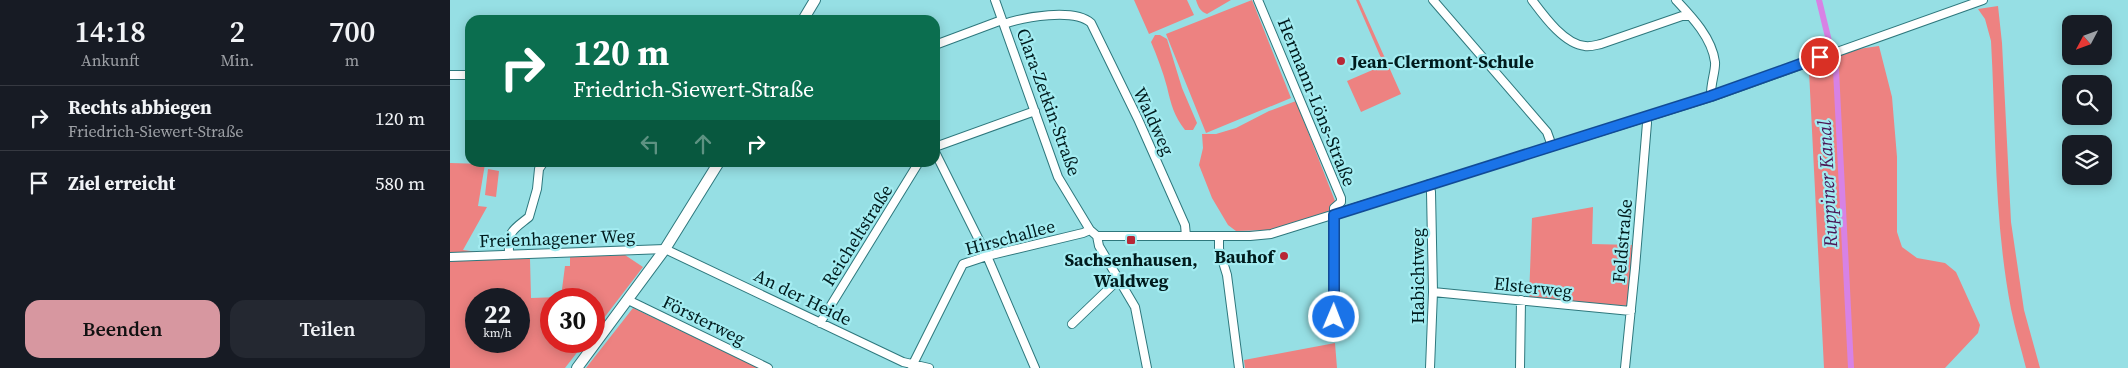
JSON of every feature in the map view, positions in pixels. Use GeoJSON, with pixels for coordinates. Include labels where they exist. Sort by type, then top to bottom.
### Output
{"type":"FeatureCollection","features":[{"type":"Feature","properties":{"kind":"main road"},"geometry":{"type":"LineString","coordinates":[[806,15],[815,0]]}},
{"type":"Feature","properties":{"kind":"main road"},"geometry":{"type":"LineString","coordinates":[[577,368],[665,249],[716,167]]}},
{"type":"Feature","properties":{"kind":"street","name":"Clara-Zetkin-Straße"},"geometry":{"type":"LineString","coordinates":[[995,0],[1058,177],[1090,230],[1097,236]]}},
{"type":"Feature","properties":{"kind":"street","name":"Hermann-Löns-Straße"},"geometry":{"type":"LineString","coordinates":[[1258,0],[1337,186],[1341,202],[1334,208],[1334,317]]}},
{"type":"Feature","properties":{"kind":"street"},"geometry":{"type":"LineString","coordinates":[[1433,0],[1547,132],[1552,146]]}},
{"type":"Feature","properties":{"kind":"street"},"geometry":{"type":"LineString","coordinates":[[1532,0],[1565,37],[1587,47],[1682,16],[1690,16]]}},
{"type":"Feature","properties":{"kind":"street"},"geometry":{"type":"LineString","coordinates":[[1676,0],[1690,16],[1706,40],[1715,63],[1710,84],[1711,96]]}},
{"type":"Feature","properties":{"kind":"street"},"geometry":{"type":"LineString","coordinates":[[1147,368],[1135,307],[1099,246],[1097,236],[1250,236],[1271,234],[1711,96],[1983,0]]}},
{"type":"Feature","properties":{"kind":"street","name":"Waldweg"},"geometry":{"type":"LineString","coordinates":[[1003,22],[1057,15],[1075,16],[1088,21],[1093,27],[1142,128],[1185,225],[1186,236]]}},
{"type":"Feature","properties":{"kind":"street"},"geometry":{"type":"LineString","coordinates":[[940,43],[1003,22]]}},
{"type":"Feature","properties":{"kind":"street"},"geometry":{"type":"LineString","coordinates":[[450,75],[465,74]]}},
{"type":"Feature","properties":{"kind":"street"},"geometry":{"type":"LineString","coordinates":[[940,145],[1035,112]]}},
{"type":"Feature","properties":{"kind":"street","name":"Feldstraße"},"geometry":{"type":"LineString","coordinates":[[1625,368],[1646,117]]}},
{"type":"Feature","properties":{"kind":"street"},"geometry":{"type":"LineString","coordinates":[[940,162],[987,256],[1035,368]]}},
{"type":"Feature","properties":{"kind":"street"},"geometry":{"type":"LineString","coordinates":[[510,253],[511,234],[515,226],[528,217],[537,189],[540,167]]}},
{"type":"Feature","properties":{"kind":"street","name":"Reicheltstraße"},"geometry":{"type":"LineString","coordinates":[[820,323],[916,167]]}},
{"type":"Feature","properties":{"kind":"street","name":"Habichtweg"},"geometry":{"type":"LineString","coordinates":[[1429,184],[1431,192],[1433,292],[1430,368]]}},
{"type":"Feature","properties":{"kind":"street","name":"Hirschallee"},"geometry":{"type":"LineString","coordinates":[[912,366],[963,264],[987,256],[1083,234],[1090,230]]}},
{"type":"Feature","properties":{"kind":"street"},"geometry":{"type":"LineString","coordinates":[[1219,236],[1219,249],[1227,275],[1239,368]]}},
{"type":"Feature","properties":{"kind":"street","name":"Freienhagener Weg"},"geometry":{"type":"LineString","coordinates":[[450,257],[510,253],[665,249]]}},
{"type":"Feature","properties":{"kind":"street","name":"An der Heide"},"geometry":{"type":"LineString","coordinates":[[665,249],[903,362],[912,366],[928,368]]}},
{"type":"Feature","properties":{"kind":"street"},"geometry":{"type":"LineString","coordinates":[[1072,324],[1119,279]]}},
{"type":"Feature","properties":{"kind":"street","name":"Elsterweg"},"geometry":{"type":"LineString","coordinates":[[1433,292],[1631,311]]}},
{"type":"Feature","properties":{"kind":"street","name":"Försterweg"},"geometry":{"type":"LineString","coordinates":[[628,300],[768,368]]}},
{"type":"Feature","properties":{"kind":"street"},"geometry":{"type":"LineString","coordinates":[[1520,368],[1521,300]]}},
{"type":"Feature","properties":{"kind":"shaded area"},"geometry":{"type":"Polygon","coordinates":[[[1134,0],[1187,0],[1194,15],[1149,34],[1134,0]]]}},
{"type":"Feature","properties":{"kind":"shaded area"},"geometry":{"type":"Polygon","coordinates":[[[1196,0],[1231,0],[1207,14],[1200,9],[1196,0]]]}},
{"type":"Feature","properties":{"kind":"shaded area"},"geometry":{"type":"Polygon","coordinates":[[[1252,0],[1291,98],[1206,133],[1166,34],[1252,0]]]}},
{"type":"Feature","properties":{"kind":"shaded area"},"geometry":{"type":"Polygon","coordinates":[[[1356,0],[1359,0],[1401,94],[1361,112],[1347,81],[1384,65],[1356,0]]]}},
{"type":"Feature","properties":{"kind":"shaded area"},"geometry":{"type":"Polygon","coordinates":[[[1998,6],[2002,43],[2011,222],[2024,310],[2040,368],[2026,368],[2011,309],[2001,243],[1996,175],[1991,41],[1985,19],[1978,9],[1998,6]]]}},
{"type":"Feature","properties":{"kind":"shaded area"},"geometry":{"type":"Polygon","coordinates":[[[1155,35],[1160,35],[1167,39],[1182,88],[1197,123],[1193,130],[1185,130],[1173,110],[1162,70],[1151,42],[1155,35]]]}},
{"type":"Feature","properties":{"kind":"shaded area"},"geometry":{"type":"Polygon","coordinates":[[[1879,46],[1892,97],[1897,157],[1897,232],[1902,247],[1917,258],[1945,263],[1956,272],[1980,325],[1978,333],[1945,368],[1824,368],[1809,71],[1851,50],[1879,46]]]}},
{"type":"Feature","properties":{"kind":"shaded area"},"geometry":{"type":"Polygon","coordinates":[[[1296,101],[1335,201],[1330,211],[1270,230],[1236,231],[1228,225],[1212,198],[1199,165],[1203,148],[1202,134],[1216,134],[1236,128],[1269,111],[1296,101]]]}},
{"type":"Feature","properties":{"kind":"shaded area"},"geometry":{"type":"Polygon","coordinates":[[[450,163],[465,163],[465,167],[484,167],[478,206],[487,207],[463,250],[530,259],[531,298],[540,298],[540,353],[577,353],[565,368],[450,368],[450,163]]]}},
{"type":"Feature","properties":{"kind":"shaded area"},"geometry":{"type":"Polygon","coordinates":[[[488,169],[499,171],[496,197],[485,195],[488,169]]]}},
{"type":"Feature","properties":{"kind":"shaded area"},"geometry":{"type":"Polygon","coordinates":[[[1593,207],[1592,244],[1634,245],[1629,306],[1529,298],[1532,218],[1593,207]]]}},
{"type":"Feature","properties":{"kind":"shaded area"},"geometry":{"type":"Polygon","coordinates":[[[625,255],[643,267],[605,317],[605,288],[562,288],[565,266],[570,266],[570,257],[625,255]]]}},
{"type":"Feature","properties":{"kind":"shaded area"},"geometry":{"type":"Polygon","coordinates":[[[633,308],[759,368],[586,368],[598,353],[605,353],[605,344],[633,308]]]}},
{"type":"Feature","properties":{"kind":"shaded area"},"geometry":{"type":"Polygon","coordinates":[[[1335,343],[1337,368],[1245,368],[1244,360],[1335,343]]]}},
{"type":"Feature","properties":{"kind":"waterway","name":"Ruppiner Kanal"},"geometry":{"type":"LineString","coordinates":[[1819,0],[1836,70],[1851,368]]}},
{"type":"Feature","properties":{"kind":"place","name":"Jean-Clermont-Schule"},"geometry":{"type":"Point","coordinates":[1341,61]}},
{"type":"Feature","properties":{"kind":"place","name":"Sachsenhausen, Waldweg"},"geometry":{"type":"Point","coordinates":[1131,240]}},
{"type":"Feature","properties":{"kind":"place","name":"Bauhof"},"geometry":{"type":"Point","coordinates":[1284,256]}},
{"type":"Feature","properties":{"kind":"route"},"geometry":{"type":"LineString","coordinates":[[1334,317],[1334,215],[1711,96],[1820,57]]}}]}
